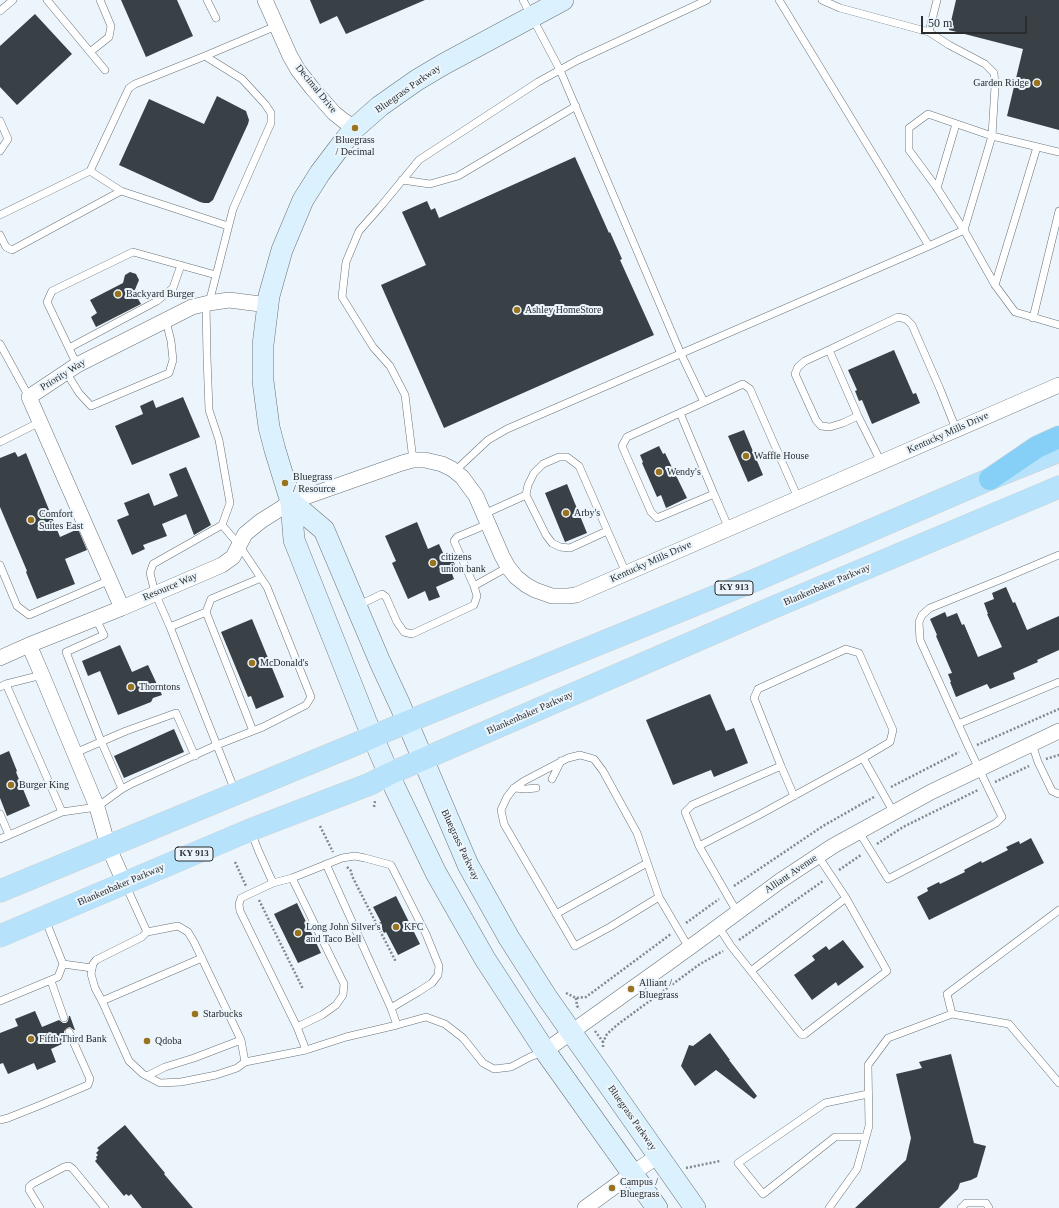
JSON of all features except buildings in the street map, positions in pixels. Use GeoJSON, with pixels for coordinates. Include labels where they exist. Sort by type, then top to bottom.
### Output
{"type":"FeatureCollection","features":[{"type":"Feature","properties":{"kind":"highway"},"geometry":{"type":"LineString","coordinates":[[990,479],[1036,447],[1059,437]]}},
{"type":"Feature","properties":{"kind":"main road","name":"KY 913"},"geometry":{"type":"LineString","coordinates":[[0,891],[758,578],[1059,451]]}},
{"type":"Feature","properties":{"kind":"main road","name":"Blankenbaker Parkway"},"geometry":{"type":"LineString","coordinates":[[0,936],[250,830],[370,784],[389,774],[766,610],[1059,488]]}},
{"type":"Feature","properties":{"kind":"street","name":"Decimal Drive"},"geometry":{"type":"LineString","coordinates":[[265,0],[293,60],[312,88],[334,113],[355,128]]}},
{"type":"Feature","properties":{"kind":"street","name":"Bluegrass Parkway"},"geometry":{"type":"LineString","coordinates":[[563,0],[527,8],[380,106],[355,128],[345,140],[320,173],[303,200],[282,250],[269,296],[263,345],[263,381],[275,450],[291,502],[294,540],[395,788],[436,873],[485,958],[545,1051],[658,1208]]}},
{"type":"Feature","properties":{"kind":"street","name":"Priority Way"},"geometry":{"type":"LineString","coordinates":[[122,608],[29,397],[71,369],[192,308],[208,303],[229,300],[268,305]]}},
{"type":"Feature","properties":{"kind":"street","name":"Kentucky Mills Drive"},"geometry":{"type":"LineString","coordinates":[[291,502],[413,460],[425,460],[442,464],[455,471],[462,477],[476,496],[508,567],[516,577],[535,590],[552,596],[576,595],[1059,385]]}},
{"type":"Feature","properties":{"kind":"street","name":"Bluegrass Parkway"},"geometry":{"type":"LineString","coordinates":[[291,502],[324,530],[468,865],[546,996],[695,1208]]}},
{"type":"Feature","properties":{"kind":"street","name":"Resource Way"},"geometry":{"type":"LineString","coordinates":[[0,658],[122,608],[228,561],[233,557],[244,534],[291,502]]}},
{"type":"Feature","properties":{"kind":"street"},"geometry":{"type":"LineString","coordinates":[[29,645],[97,807],[108,846],[125,884]]}},
{"type":"Feature","properties":{"kind":"street","name":"Alliant Avenue"},"geometry":{"type":"LineString","coordinates":[[545,1051],[689,948],[736,912],[818,856],[931,792],[1059,731]]}},
{"type":"Feature","properties":{"kind":"street"},"geometry":{"type":"LineString","coordinates":[[585,1208],[658,1156]]}},
{"type":"Feature","properties":{"kind":"lane"},"geometry":{"type":"LineString","coordinates":[[0,11],[12,0]]}},
{"type":"Feature","properties":{"kind":"lane"},"geometry":{"type":"LineString","coordinates":[[47,0],[105,70]]}},
{"type":"Feature","properties":{"kind":"lane"},"geometry":{"type":"LineString","coordinates":[[90,52],[109,37],[111,26],[100,0]]}},
{"type":"Feature","properties":{"kind":"lane"},"geometry":{"type":"LineString","coordinates":[[207,0],[216,18]]}},
{"type":"Feature","properties":{"kind":"lane"},"geometry":{"type":"LineString","coordinates":[[413,460],[404,395],[390,366],[373,347],[342,297],[346,262],[359,231],[419,160],[538,82],[578,60],[707,0]]}},
{"type":"Feature","properties":{"kind":"lane"},"geometry":{"type":"LineString","coordinates":[[779,0],[929,246]]}},
{"type":"Feature","properties":{"kind":"lane"},"geometry":{"type":"LineString","coordinates":[[455,471],[488,440],[507,429],[964,230],[992,136],[995,86],[994,73],[986,64],[929,32],[840,8],[822,0]]}},
{"type":"Feature","properties":{"kind":"lane"},"geometry":{"type":"LineString","coordinates":[[840,8],[842,0]]}},
{"type":"Feature","properties":{"kind":"lane"},"geometry":{"type":"LineString","coordinates":[[929,32],[937,0]]}},
{"type":"Feature","properties":{"kind":"lane"},"geometry":{"type":"LineString","coordinates":[[527,8],[560,70],[680,354],[704,402]]}},
{"type":"Feature","properties":{"kind":"lane"},"geometry":{"type":"LineString","coordinates":[[0,215],[90,171],[129,88],[135,84],[276,26]]}},
{"type":"Feature","properties":{"kind":"lane"},"geometry":{"type":"LineString","coordinates":[[205,56],[242,79],[265,104],[271,113],[271,123],[233,208],[208,303],[207,357],[209,410],[220,440],[230,503],[222,525],[153,564],[150,573],[155,593],[218,745],[236,793]]}},
{"type":"Feature","properties":{"kind":"lane"},"geometry":{"type":"LineString","coordinates":[[402,180],[430,184],[458,176],[576,106]]}},
{"type":"Feature","properties":{"kind":"lane"},"geometry":{"type":"LineString","coordinates":[[1059,152],[992,136],[928,114],[908,128],[909,150],[937,188],[964,230],[995,285],[1015,312],[1059,325]]}},
{"type":"Feature","properties":{"kind":"lane"},"geometry":{"type":"LineString","coordinates":[[0,121],[8,139],[0,151]]}},
{"type":"Feature","properties":{"kind":"lane"},"geometry":{"type":"LineString","coordinates":[[937,188],[956,124]]}},
{"type":"Feature","properties":{"kind":"lane"},"geometry":{"type":"LineString","coordinates":[[995,285],[1037,147]]}},
{"type":"Feature","properties":{"kind":"lane"},"geometry":{"type":"LineString","coordinates":[[90,171],[121,191],[228,226]]}},
{"type":"Feature","properties":{"kind":"lane"},"geometry":{"type":"LineString","coordinates":[[0,235],[6,247],[12,250],[121,191]]}},
{"type":"Feature","properties":{"kind":"lane"},"geometry":{"type":"LineString","coordinates":[[1032,318],[1059,212]]}},
{"type":"Feature","properties":{"kind":"lane"},"geometry":{"type":"LineString","coordinates":[[166,321],[171,341],[173,360],[170,373],[91,406],[79,393],[71,369],[68,348],[47,302],[52,291],[133,252],[216,275]]}},
{"type":"Feature","properties":{"kind":"lane"},"geometry":{"type":"LineString","coordinates":[[68,348],[157,302],[173,288],[181,265]]}},
{"type":"Feature","properties":{"kind":"lane"},"geometry":{"type":"LineString","coordinates":[[858,416],[830,427],[822,426],[816,420],[796,374],[798,367],[805,361],[898,317],[906,319],[912,325],[956,429]]}},
{"type":"Feature","properties":{"kind":"lane"},"geometry":{"type":"LineString","coordinates":[[0,344],[29,397]]}},
{"type":"Feature","properties":{"kind":"lane"},"geometry":{"type":"LineString","coordinates":[[828,350],[881,462]]}},
{"type":"Feature","properties":{"kind":"lane"},"geometry":{"type":"LineString","coordinates":[[714,494],[657,518],[651,512],[622,446],[627,437],[744,384],[750,389],[798,498]]}},
{"type":"Feature","properties":{"kind":"lane"},"geometry":{"type":"LineString","coordinates":[[680,413],[728,528]]}},
{"type":"Feature","properties":{"kind":"lane"},"geometry":{"type":"LineString","coordinates":[[0,442],[40,422]]}},
{"type":"Feature","properties":{"kind":"lane"},"geometry":{"type":"LineString","coordinates":[[607,531],[570,548],[560,547],[552,543],[546,535],[526,495],[528,485],[534,473],[543,464],[559,457],[567,457],[579,466],[626,573]]}},
{"type":"Feature","properties":{"kind":"lane"},"geometry":{"type":"LineString","coordinates":[[356,606],[382,594],[386,597],[397,622],[404,632],[412,634],[474,605],[477,596],[474,586],[454,541],[457,537],[526,495]]}},
{"type":"Feature","properties":{"kind":"lane"},"geometry":{"type":"LineString","coordinates":[[0,838],[62,812],[97,807],[133,783],[253,731],[306,705],[311,698],[267,587],[239,545],[222,525]]}},
{"type":"Feature","properties":{"kind":"lane"},"geometry":{"type":"LineString","coordinates":[[859,832],[888,879],[996,823],[1002,817],[920,640],[919,622],[922,615],[930,608],[1059,555]]}},
{"type":"Feature","properties":{"kind":"lane"},"geometry":{"type":"LineString","coordinates":[[0,565],[17,606],[29,615],[110,580]]}},
{"type":"Feature","properties":{"kind":"lane"},"geometry":{"type":"LineString","coordinates":[[474,586],[508,567]]}},
{"type":"Feature","properties":{"kind":"lane"},"geometry":{"type":"LineString","coordinates":[[170,627],[206,612],[212,599],[261,578]]}},
{"type":"Feature","properties":{"kind":"lane"},"geometry":{"type":"LineString","coordinates":[[206,612],[253,731]]}},
{"type":"Feature","properties":{"kind":"lane"},"geometry":{"type":"LineString","coordinates":[[96,618],[104,635],[66,652],[122,790]]}},
{"type":"Feature","properties":{"kind":"lane"},"geometry":{"type":"LineString","coordinates":[[699,846],[794,796],[890,742],[893,730],[859,653],[846,650],[758,689],[754,698],[794,796]]}},
{"type":"Feature","properties":{"kind":"lane"},"geometry":{"type":"LineString","coordinates":[[42,675],[3,685],[62,812]]}},
{"type":"Feature","properties":{"kind":"lane"},"geometry":{"type":"LineString","coordinates":[[958,724],[1059,682]]}},
{"type":"Feature","properties":{"kind":"lane"},"geometry":{"type":"LineString","coordinates":[[75,753],[101,741],[176,712],[195,756]]}},
{"type":"Feature","properties":{"kind":"lane"},"geometry":{"type":"LineString","coordinates":[[1032,744],[1038,762],[1052,791],[1059,794]]}},
{"type":"Feature","properties":{"kind":"lane"},"geometry":{"type":"LineString","coordinates":[[659,897],[575,946],[504,824],[502,810],[507,797],[514,788],[524,781],[561,761],[580,755],[594,759],[603,771],[637,832],[659,897],[689,948]]}},
{"type":"Feature","properties":{"kind":"lane"},"geometry":{"type":"LineString","coordinates":[[863,758],[894,813]]}},
{"type":"Feature","properties":{"kind":"lane"},"geometry":{"type":"LineString","coordinates":[[552,779],[561,761]]}},
{"type":"Feature","properties":{"kind":"lane"},"geometry":{"type":"LineString","coordinates":[[736,912],[699,846],[685,812],[692,805],[781,766]]}},
{"type":"Feature","properties":{"kind":"lane"},"geometry":{"type":"LineString","coordinates":[[514,788],[536,788]]}},
{"type":"Feature","properties":{"kind":"lane"},"geometry":{"type":"LineString","coordinates":[[0,814],[9,835]]}},
{"type":"Feature","properties":{"kind":"lane"},"geometry":{"type":"LineString","coordinates":[[250,830],[273,883]]}},
{"type":"Feature","properties":{"kind":"lane"},"geometry":{"type":"LineString","coordinates":[[306,1050],[297,1028],[240,911],[239,904],[241,898],[273,883],[292,878],[338,859],[354,856],[391,865],[426,934],[439,966],[438,975],[432,983],[391,1008]]}},
{"type":"Feature","properties":{"kind":"lane"},"geometry":{"type":"LineString","coordinates":[[718,926],[751,971],[801,1034],[805,1034],[887,971],[846,898],[818,856]]}},
{"type":"Feature","properties":{"kind":"lane"},"geometry":{"type":"LineString","coordinates":[[556,914],[648,863]]}},
{"type":"Feature","properties":{"kind":"lane"},"geometry":{"type":"LineString","coordinates":[[326,864],[391,1008],[397,1025]]}},
{"type":"Feature","properties":{"kind":"lane"},"geometry":{"type":"LineString","coordinates":[[292,878],[344,984],[343,995],[336,1005],[322,1015],[297,1028]]}},
{"type":"Feature","properties":{"kind":"lane"},"geometry":{"type":"LineString","coordinates":[[125,884],[147,932]]}},
{"type":"Feature","properties":{"kind":"lane"},"geometry":{"type":"LineString","coordinates":[[751,971],[846,898]]}},
{"type":"Feature","properties":{"kind":"lane"},"geometry":{"type":"LineString","coordinates":[[952,1014],[947,994],[1059,910]]}},
{"type":"Feature","properties":{"kind":"lane"},"geometry":{"type":"LineString","coordinates":[[0,1001],[58,977],[63,964],[44,917]]}},
{"type":"Feature","properties":{"kind":"lane"},"geometry":{"type":"LineString","coordinates":[[245,1062],[241,1040],[188,932],[178,926],[147,932],[132,942],[96,960],[93,964],[91,974],[95,988],[129,1060],[147,1076],[160,1083],[181,1082],[216,1075],[237,1068],[245,1062],[306,1050],[346,1037],[426,1017],[445,1024],[462,1038],[483,1063],[494,1069],[511,1067],[545,1051]]}},
{"type":"Feature","properties":{"kind":"lane"},"geometry":{"type":"LineString","coordinates":[[102,1001],[202,958]]}},
{"type":"Feature","properties":{"kind":"lane"},"geometry":{"type":"LineString","coordinates":[[63,964],[92,968]]}},
{"type":"Feature","properties":{"kind":"lane"},"geometry":{"type":"LineString","coordinates":[[51,980],[64,1018]]}},
{"type":"Feature","properties":{"kind":"lane"},"geometry":{"type":"LineString","coordinates":[[829,1208],[857,1169],[869,1126],[868,1065],[888,1038],[952,1014],[1010,1024],[1059,1083]]}},
{"type":"Feature","properties":{"kind":"lane"},"geometry":{"type":"LineString","coordinates":[[0,1120],[88,1085],[90,1079],[69,1032]]}},
{"type":"Feature","properties":{"kind":"lane"},"geometry":{"type":"LineString","coordinates":[[147,1076],[165,1067],[194,1058],[241,1040]]}},
{"type":"Feature","properties":{"kind":"lane"},"geometry":{"type":"LineString","coordinates":[[866,1137],[835,1137],[763,1194],[738,1164],[825,1103],[868,1094]]}},
{"type":"Feature","properties":{"kind":"lane"},"geometry":{"type":"LineString","coordinates":[[40,1208],[29,1190],[29,1187],[58,1170],[69,1166],[105,1208]]}},
{"type":"Feature","properties":{"kind":"lane"},"geometry":{"type":"LineString","coordinates":[[961,1208],[966,1203],[986,1203],[989,1208]]}},
{"type":"Feature","properties":{"kind":"path"},"geometry":{"type":"LineString","coordinates":[[320,826],[334,856],[351,871],[352,876],[396,962]]}},
{"type":"Feature","properties":{"kind":"path"},"geometry":{"type":"LineString","coordinates":[[234,862],[246,885],[259,901],[303,990]]}},
{"type":"Feature","properties":{"kind":"place","name":"Garden Ridge"},"geometry":{"type":"Point","coordinates":[1037,83]}},
{"type":"Feature","properties":{"kind":"place","name":"Bluegrass / Decimal"},"geometry":{"type":"Point","coordinates":[355,128]}},
{"type":"Feature","properties":{"kind":"place","name":"Backyard Burger"},"geometry":{"type":"Point","coordinates":[118,294]}},
{"type":"Feature","properties":{"kind":"place","name":"Ashley HomeStore"},"geometry":{"type":"Point","coordinates":[517,310]}},
{"type":"Feature","properties":{"kind":"place","name":"Waffle House"},"geometry":{"type":"Point","coordinates":[746,456]}},
{"type":"Feature","properties":{"kind":"place","name":"Wendy's"},"geometry":{"type":"Point","coordinates":[659,472]}},
{"type":"Feature","properties":{"kind":"place","name":"Bluegrass / Resource"},"geometry":{"type":"Point","coordinates":[285,483]}},
{"type":"Feature","properties":{"kind":"place","name":"Arby's"},"geometry":{"type":"Point","coordinates":[566,513]}},
{"type":"Feature","properties":{"kind":"place","name":"Comfort Suites East"},"geometry":{"type":"Point","coordinates":[31,520]}},
{"type":"Feature","properties":{"kind":"place","name":"citizens union bank"},"geometry":{"type":"Point","coordinates":[433,563]}},
{"type":"Feature","properties":{"kind":"place","name":"McDonald's"},"geometry":{"type":"Point","coordinates":[252,663]}},
{"type":"Feature","properties":{"kind":"place","name":"Thorntons"},"geometry":{"type":"Point","coordinates":[131,687]}},
{"type":"Feature","properties":{"kind":"place","name":"Burger King"},"geometry":{"type":"Point","coordinates":[11,785]}},
{"type":"Feature","properties":{"kind":"place","name":"KFC"},"geometry":{"type":"Point","coordinates":[396,927]}},
{"type":"Feature","properties":{"kind":"place","name":"Long John Silver's and Taco Bell"},"geometry":{"type":"Point","coordinates":[298,933]}},
{"type":"Feature","properties":{"kind":"place","name":"Alliant / Bluegrass"},"geometry":{"type":"Point","coordinates":[631,989]}},
{"type":"Feature","properties":{"kind":"place","name":"Starbucks"},"geometry":{"type":"Point","coordinates":[195,1014]}},
{"type":"Feature","properties":{"kind":"place","name":"Fifth Third Bank"},"geometry":{"type":"Point","coordinates":[31,1039]}},
{"type":"Feature","properties":{"kind":"place","name":"Qdoba"},"geometry":{"type":"Point","coordinates":[147,1041]}},
{"type":"Feature","properties":{"kind":"place","name":"Campus / Bluegrass"},"geometry":{"type":"Point","coordinates":[612,1188]}}]}
